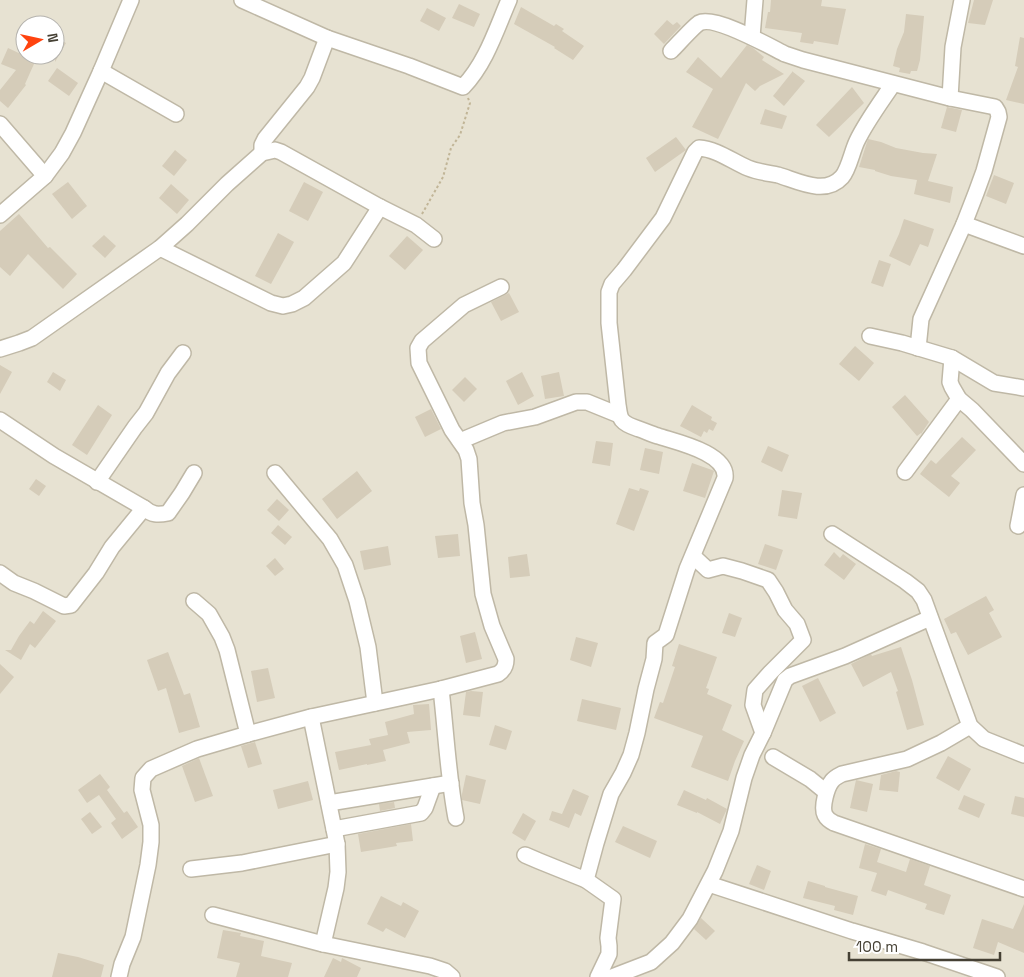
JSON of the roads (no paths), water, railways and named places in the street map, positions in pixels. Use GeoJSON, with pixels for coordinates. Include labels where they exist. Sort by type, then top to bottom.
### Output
{"type":"FeatureCollection","features":[{"type":"Feature","properties":{"kind":"street"},"geometry":{"type":"LineString","coordinates":[[0,215],[46,176],[62,153],[101,71],[131,0]]}},
{"type":"Feature","properties":{"kind":"street"},"geometry":{"type":"LineString","coordinates":[[242,0],[327,38],[463,87],[470,80],[485,56],[509,0]]}},
{"type":"Feature","properties":{"kind":"street"},"geometry":{"type":"LineString","coordinates":[[752,37],[754,0]]}},
{"type":"Feature","properties":{"kind":"street"},"geometry":{"type":"LineString","coordinates":[[950,98],[952,47],[962,0]]}},
{"type":"Feature","properties":{"kind":"street"},"geometry":{"type":"LineString","coordinates":[[671,50],[698,24],[704,21],[725,26],[752,37],[787,55],[893,84],[995,107],[999,117],[984,171],[964,224],[923,313],[919,328],[918,348]]}},
{"type":"Feature","properties":{"kind":"street"},"geometry":{"type":"LineString","coordinates":[[262,153],[262,145],[265,139],[307,87],[327,38]]}},
{"type":"Feature","properties":{"kind":"street"},"geometry":{"type":"LineString","coordinates":[[101,71],[176,114]]}},
{"type":"Feature","properties":{"kind":"street"},"geometry":{"type":"LineString","coordinates":[[586,880],[611,794],[624,773],[631,755],[654,659],[655,643],[666,635],[692,556],[726,472],[720,462],[712,456],[686,444],[626,424],[622,420],[619,414],[609,322],[609,292],[612,284],[663,218],[695,152],[699,148],[705,148],[750,169],[810,185],[825,186],[842,177],[847,170],[851,154],[858,140],[893,84]]}},
{"type":"Feature","properties":{"kind":"street"},"geometry":{"type":"LineString","coordinates":[[0,124],[46,176]]}},
{"type":"Feature","properties":{"kind":"street"},"geometry":{"type":"LineString","coordinates":[[0,349],[32,338],[160,248],[262,153],[275,150],[281,152],[416,225],[434,239]]}},
{"type":"Feature","properties":{"kind":"street"},"geometry":{"type":"LineString","coordinates":[[160,248],[271,303],[283,306],[304,298],[344,263],[380,206]]}},
{"type":"Feature","properties":{"kind":"street"},"geometry":{"type":"LineString","coordinates":[[964,224],[1024,246]]}},
{"type":"Feature","properties":{"kind":"street"},"geometry":{"type":"LineString","coordinates":[[119,977],[133,937],[148,865],[151,825],[142,790],[143,778],[151,769],[196,749],[248,734],[311,717],[441,689],[503,671],[506,659],[492,626],[483,594],[472,504],[469,459],[466,450],[452,430],[424,374],[419,363],[418,348],[422,342],[464,305],[501,287]]}},
{"type":"Feature","properties":{"kind":"street"},"geometry":{"type":"LineString","coordinates":[[870,336],[952,358],[994,383],[1024,388]]}},
{"type":"Feature","properties":{"kind":"street"},"geometry":{"type":"LineString","coordinates":[[97,482],[146,412],[168,373],[183,353]]}},
{"type":"Feature","properties":{"kind":"street"},"geometry":{"type":"LineString","coordinates":[[952,358],[950,382],[959,399],[1024,464]]}},
{"type":"Feature","properties":{"kind":"street"},"geometry":{"type":"LineString","coordinates":[[905,472],[959,399]]}},
{"type":"Feature","properties":{"kind":"street"},"geometry":{"type":"LineString","coordinates":[[460,441],[503,422],[535,417],[581,401],[619,414]]}},
{"type":"Feature","properties":{"kind":"street"},"geometry":{"type":"LineString","coordinates":[[0,420],[97,482],[149,512],[158,515],[168,513],[194,473]]}},
{"type":"Feature","properties":{"kind":"street"},"geometry":{"type":"LineString","coordinates":[[275,473],[330,539],[346,565],[368,647],[376,703]]}},
{"type":"Feature","properties":{"kind":"street"},"geometry":{"type":"LineString","coordinates":[[1018,526],[1024,495]]}},
{"type":"Feature","properties":{"kind":"street"},"geometry":{"type":"LineString","coordinates":[[0,573],[14,583],[64,606],[71,605],[96,573],[112,547],[144,508]]}},
{"type":"Feature","properties":{"kind":"street"},"geometry":{"type":"LineString","coordinates":[[832,534],[906,581],[918,591],[924,600],[970,726],[984,739],[1024,755]]}},
{"type":"Feature","properties":{"kind":"street"},"geometry":{"type":"LineString","coordinates":[[692,556],[708,570],[723,566],[768,580],[785,610],[797,624],[804,640],[755,690],[753,704],[763,733]]}},
{"type":"Feature","properties":{"kind":"street"},"geometry":{"type":"LineString","coordinates":[[194,601],[210,614],[222,637],[248,734]]}},
{"type":"Feature","properties":{"kind":"street"},"geometry":{"type":"LineString","coordinates":[[525,855],[586,880],[613,899],[608,938],[610,946],[605,973],[643,966],[651,962],[672,943],[690,919],[709,884],[731,830],[744,778],[752,755],[785,680],[790,676],[845,656],[930,618]]}},
{"type":"Feature","properties":{"kind":"street"},"geometry":{"type":"LineString","coordinates":[[441,689],[456,818]]}},
{"type":"Feature","properties":{"kind":"street"},"geometry":{"type":"LineString","coordinates":[[311,717],[337,844],[338,872],[336,888],[322,944]]}},
{"type":"Feature","properties":{"kind":"street"},"geometry":{"type":"LineString","coordinates":[[970,726],[907,759],[842,774],[832,780],[826,792],[825,816],[829,820],[1024,889]]}},
{"type":"Feature","properties":{"kind":"street"},"geometry":{"type":"LineString","coordinates":[[773,757],[810,779],[826,792]]}},
{"type":"Feature","properties":{"kind":"street"},"geometry":{"type":"LineString","coordinates":[[329,803],[451,782]]}},
{"type":"Feature","properties":{"kind":"street"},"geometry":{"type":"LineString","coordinates":[[334,829],[421,813],[425,808],[433,786]]}},
{"type":"Feature","properties":{"kind":"street"},"geometry":{"type":"LineString","coordinates":[[191,869],[242,863],[337,844]]}},
{"type":"Feature","properties":{"kind":"street"},"geometry":{"type":"LineString","coordinates":[[709,884],[997,977]]}},
{"type":"Feature","properties":{"kind":"street"},"geometry":{"type":"LineString","coordinates":[[213,916],[322,944],[430,966],[445,971],[452,977]]}}]}
